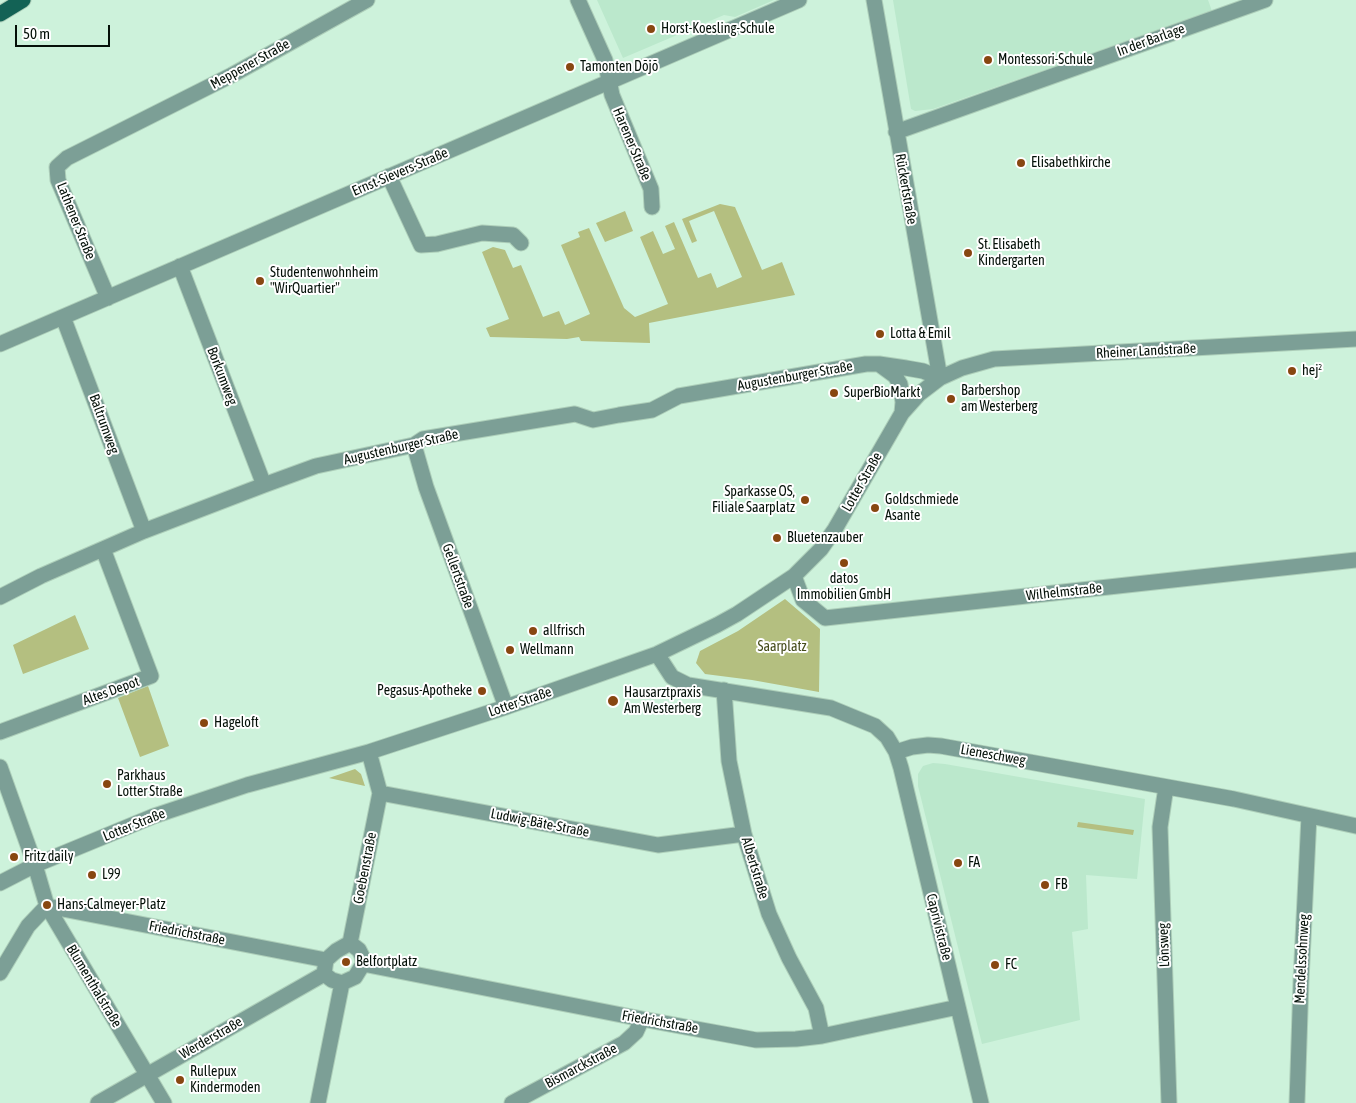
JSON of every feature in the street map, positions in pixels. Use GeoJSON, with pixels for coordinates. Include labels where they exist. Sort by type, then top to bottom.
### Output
{"type":"FeatureCollection","features":[{"type":"Feature","properties":{"kind":"main road"},"geometry":{"type":"LineString","coordinates":[[0,14],[23,0]]}},
{"type":"Feature","properties":{"kind":"street","name":"Meppener Straße"},"geometry":{"type":"LineString","coordinates":[[132,126],[232,75],[367,0]]}},
{"type":"Feature","properties":{"kind":"street","name":"Harener Straße"},"geometry":{"type":"LineString","coordinates":[[578,0],[605,60],[612,95],[651,189],[652,207]]}},
{"type":"Feature","properties":{"kind":"street","name":"Ernst-Sievers-Straße"},"geometry":{"type":"LineString","coordinates":[[0,344],[799,0]]}},
{"type":"Feature","properties":{"kind":"street","name":"Rückertstraße"},"geometry":{"type":"LineString","coordinates":[[874,0],[940,378]]}},
{"type":"Feature","properties":{"kind":"street","name":"In der Barlage"},"geometry":{"type":"LineString","coordinates":[[896,132],[1265,0]]}},
{"type":"Feature","properties":{"kind":"street","name":"Lathener Straße"},"geometry":{"type":"LineString","coordinates":[[108,298],[58,180],[57,167],[67,158],[132,126]]}},
{"type":"Feature","properties":{"kind":"street"},"geometry":{"type":"LineString","coordinates":[[389,176],[421,245],[437,244],[482,233],[513,235],[521,243]]}},
{"type":"Feature","properties":{"kind":"street","name":"Borkumweg"},"geometry":{"type":"LineString","coordinates":[[180,266],[264,485]]}},
{"type":"Feature","properties":{"kind":"street","name":"Baltrumweg"},"geometry":{"type":"LineString","coordinates":[[64,317],[144,531]]}},
{"type":"Feature","properties":{"kind":"street","name":"Rheiner Landstraße"},"geometry":{"type":"LineString","coordinates":[[940,378],[962,368],[994,359],[1356,339]]}},
{"type":"Feature","properties":{"kind":"street","name":"Augustenburger Straße"},"geometry":{"type":"LineString","coordinates":[[0,597],[41,576],[144,531],[264,485],[316,466],[418,442],[575,414],[593,420],[619,416],[652,410],[678,396],[866,364],[879,364],[923,371],[940,378]]}},
{"type":"Feature","properties":{"kind":"street"},"geometry":{"type":"LineString","coordinates":[[879,364],[889,370],[900,384],[903,402],[902,413]]}},
{"type":"Feature","properties":{"kind":"street","name":"Lotter Straße"},"geometry":{"type":"LineString","coordinates":[[0,883],[35,865],[146,819],[189,804],[247,785],[369,752],[506,707],[657,654],[737,614],[794,576],[821,549],[902,413],[919,394],[940,378]]}},
{"type":"Feature","properties":{"kind":"street","name":"Gellertstraße"},"geometry":{"type":"LineString","coordinates":[[418,442],[426,487],[506,707]]}},
{"type":"Feature","properties":{"kind":"street","name":"Altes Depot"},"geometry":{"type":"LineString","coordinates":[[0,732],[151,676],[103,549]]}},
{"type":"Feature","properties":{"kind":"street","name":"Wilhelmstraße"},"geometry":{"type":"LineString","coordinates":[[794,576],[803,600],[825,618],[1356,560]]}},
{"type":"Feature","properties":{"kind":"street"},"geometry":{"type":"LineString","coordinates":[[657,654],[672,677],[688,685],[831,708],[875,726],[887,737],[896,752]]}},
{"type":"Feature","properties":{"kind":"street","name":"Albertstraße"},"geometry":{"type":"LineString","coordinates":[[724,690],[729,761],[744,834],[769,914],[789,958],[816,1008],[822,1036]]}},
{"type":"Feature","properties":{"kind":"street","name":"Lieneschweg"},"geometry":{"type":"LineString","coordinates":[[896,752],[912,747],[941,746],[1166,787],[1356,826]]}},
{"type":"Feature","properties":{"kind":"street"},"geometry":{"type":"LineString","coordinates":[[369,752],[380,793]]}},
{"type":"Feature","properties":{"kind":"street","name":"Caprivistraße"},"geometry":{"type":"LineString","coordinates":[[896,752],[981,1103]]}},
{"type":"Feature","properties":{"kind":"street","name":"Blumenthalstraße"},"geometry":{"type":"LineString","coordinates":[[0,767],[35,865],[47,906],[164,1103]]}},
{"type":"Feature","properties":{"kind":"street","name":"Lönsweg"},"geometry":{"type":"LineString","coordinates":[[1166,787],[1160,827],[1169,1103]]}},
{"type":"Feature","properties":{"kind":"street","name":"Ludwig-Bäte-Straße"},"geometry":{"type":"LineString","coordinates":[[380,793],[658,845],[744,834]]}},
{"type":"Feature","properties":{"kind":"street","name":"Goebenstraße"},"geometry":{"type":"LineString","coordinates":[[350,944],[380,793]]}},
{"type":"Feature","properties":{"kind":"street","name":"Mendelssohnweg"},"geometry":{"type":"LineString","coordinates":[[1297,1103],[1301,981],[1310,816]]}},
{"type":"Feature","properties":{"kind":"street"},"geometry":{"type":"LineString","coordinates":[[0,973],[28,926],[47,906]]}},
{"type":"Feature","properties":{"kind":"street","name":"Friedrichstraße"},"geometry":{"type":"LineString","coordinates":[[47,906],[325,967]]}},
{"type":"Feature","properties":{"kind":"street"},"geometry":{"type":"LineString","coordinates":[[350,944],[359,950],[363,964],[355,977],[342,983],[332,980],[325,967],[336,951],[350,944]]}},
{"type":"Feature","properties":{"kind":"street","name":"Friedrichstraße"},"geometry":{"type":"LineString","coordinates":[[363,964],[756,1040],[822,1036],[958,1007]]}},
{"type":"Feature","properties":{"kind":"street","name":"Werderstraße"},"geometry":{"type":"LineString","coordinates":[[98,1103],[148,1075],[325,967]]}},
{"type":"Feature","properties":{"kind":"street"},"geometry":{"type":"LineString","coordinates":[[318,1103],[342,983]]}},
{"type":"Feature","properties":{"kind":"street","name":"Bismarckstraße"},"geometry":{"type":"LineString","coordinates":[[512,1103],[624,1043],[636,1032],[642,1019]]}},
{"type":"Feature","properties":{"kind":"shaded area","name":"Horst-Koesling-Schule"},"geometry":{"type":"Polygon","coordinates":[[[597,0],[774,0],[735,17],[724,15],[623,58],[597,0]]]}},
{"type":"Feature","properties":{"kind":"shaded area","name":"Montessori-Schule"},"geometry":{"type":"Polygon","coordinates":[[[893,0],[1208,0],[1212,11],[933,109],[915,111],[911,109],[893,0]]]}},
{"type":"Feature","properties":{"kind":"shaded area"},"geometry":{"type":"Polygon","coordinates":[[[933,763],[1145,799],[1137,879],[1086,875],[1088,929],[1072,932],[1080,1020],[982,1044],[918,786],[918,774],[923,766],[933,763]]]}},
{"type":"Feature","properties":{"kind":"green space"},"geometry":{"type":"Polygon","coordinates":[[[720,204],[735,207],[762,270],[782,262],[795,295],[649,323],[650,343],[581,341],[579,337],[567,339],[490,337],[486,328],[509,319],[482,252],[493,247],[505,250],[513,268],[521,265],[543,317],[559,311],[565,325],[590,314],[561,245],[580,237],[578,232],[589,228],[624,308],[635,317],[668,304],[640,237],[653,231],[663,254],[675,249],[665,226],[674,222],[698,278],[711,273],[717,288],[742,277],[714,211],[689,221],[697,241],[692,243],[682,219],[720,204]]]}},
{"type":"Feature","properties":{"kind":"green space"},"geometry":{"type":"Polygon","coordinates":[[[625,211],[633,231],[605,242],[596,223],[625,211]]]}},
{"type":"Feature","properties":{"kind":"green space","name":"Saarplatz"},"geometry":{"type":"Polygon","coordinates":[[[785,599],[820,629],[819,692],[705,674],[696,663],[700,651],[738,631],[785,599]]]}},
{"type":"Feature","properties":{"kind":"green space"},"geometry":{"type":"Polygon","coordinates":[[[75,615],[89,649],[23,674],[13,645],[75,615]]]}},
{"type":"Feature","properties":{"kind":"green space"},"geometry":{"type":"Polygon","coordinates":[[[148,686],[169,746],[140,757],[118,698],[148,686]]]}},
{"type":"Feature","properties":{"kind":"green space"},"geometry":{"type":"Polygon","coordinates":[[[355,769],[361,774],[365,786],[329,778],[355,769]]]}},
{"type":"Feature","properties":{"kind":"green space"},"geometry":{"type":"Polygon","coordinates":[[[1078,822],[1134,830],[1133,835],[1077,827],[1078,822]]]}},
{"type":"Feature","properties":{"kind":"place","name":"Horst-Koesling-Schule"},"geometry":{"type":"Point","coordinates":[651,29]}},
{"type":"Feature","properties":{"kind":"place","name":"Montessori-Schule"},"geometry":{"type":"Point","coordinates":[988,60]}},
{"type":"Feature","properties":{"kind":"place","name":"Tamonten Dōjō"},"geometry":{"type":"Point","coordinates":[570,67]}},
{"type":"Feature","properties":{"kind":"place","name":"Elisabethkirche"},"geometry":{"type":"Point","coordinates":[1021,163]}},
{"type":"Feature","properties":{"kind":"place","name":"St. Elisabeth Kindergarten"},"geometry":{"type":"Point","coordinates":[968,253]}},
{"type":"Feature","properties":{"kind":"place","name":"Studentenwohnheim \"WirQuartier\""},"geometry":{"type":"Point","coordinates":[260,281]}},
{"type":"Feature","properties":{"kind":"place","name":"Lotta & Emil"},"geometry":{"type":"Point","coordinates":[880,334]}},
{"type":"Feature","properties":{"kind":"place","name":"hej²"},"geometry":{"type":"Point","coordinates":[1292,371]}},
{"type":"Feature","properties":{"kind":"place","name":"SuperBioMarkt"},"geometry":{"type":"Point","coordinates":[834,393]}},
{"type":"Feature","properties":{"kind":"place","name":"Barbershop am Westerberg"},"geometry":{"type":"Point","coordinates":[951,399]}},
{"type":"Feature","properties":{"kind":"place","name":"Sparkasse OS, Filiale Saarplatz"},"geometry":{"type":"Point","coordinates":[805,500]}},
{"type":"Feature","properties":{"kind":"place","name":"Goldschmiede Asante"},"geometry":{"type":"Point","coordinates":[875,508]}},
{"type":"Feature","properties":{"kind":"place","name":"Bluetenzauber"},"geometry":{"type":"Point","coordinates":[777,538]}},
{"type":"Feature","properties":{"kind":"place","name":"datos Immobilien GmbH"},"geometry":{"type":"Point","coordinates":[844,563]}},
{"type":"Feature","properties":{"kind":"place","name":"allfrisch"},"geometry":{"type":"Point","coordinates":[533,631]}},
{"type":"Feature","properties":{"kind":"place","name":"Wellmann"},"geometry":{"type":"Point","coordinates":[510,650]}},
{"type":"Feature","properties":{"kind":"place","name":"Pegasus-Apotheke"},"geometry":{"type":"Point","coordinates":[482,691]}},
{"type":"Feature","properties":{"kind":"place","name":"Hausarztpraxis Am Westerberg"},"geometry":{"type":"Point","coordinates":[613,701]}},
{"type":"Feature","properties":{"kind":"place","name":"Hageloft"},"geometry":{"type":"Point","coordinates":[204,723]}},
{"type":"Feature","properties":{"kind":"place","name":"Parkhaus Lotter Straße"},"geometry":{"type":"Point","coordinates":[107,784]}},
{"type":"Feature","properties":{"kind":"place","name":"Fritz daily"},"geometry":{"type":"Point","coordinates":[14,857]}},
{"type":"Feature","properties":{"kind":"place","name":"FA"},"geometry":{"type":"Point","coordinates":[958,863]}},
{"type":"Feature","properties":{"kind":"place","name":"L99"},"geometry":{"type":"Point","coordinates":[92,875]}},
{"type":"Feature","properties":{"kind":"place","name":"FB"},"geometry":{"type":"Point","coordinates":[1045,885]}},
{"type":"Feature","properties":{"kind":"place","name":"Hans-Calmeyer-Platz"},"geometry":{"type":"Point","coordinates":[47,905]}},
{"type":"Feature","properties":{"kind":"place","name":"Belfortplatz"},"geometry":{"type":"Point","coordinates":[346,962]}},
{"type":"Feature","properties":{"kind":"place","name":"FC"},"geometry":{"type":"Point","coordinates":[995,965]}},
{"type":"Feature","properties":{"kind":"place","name":"Rullepux Kindermoden"},"geometry":{"type":"Point","coordinates":[180,1080]}}]}
